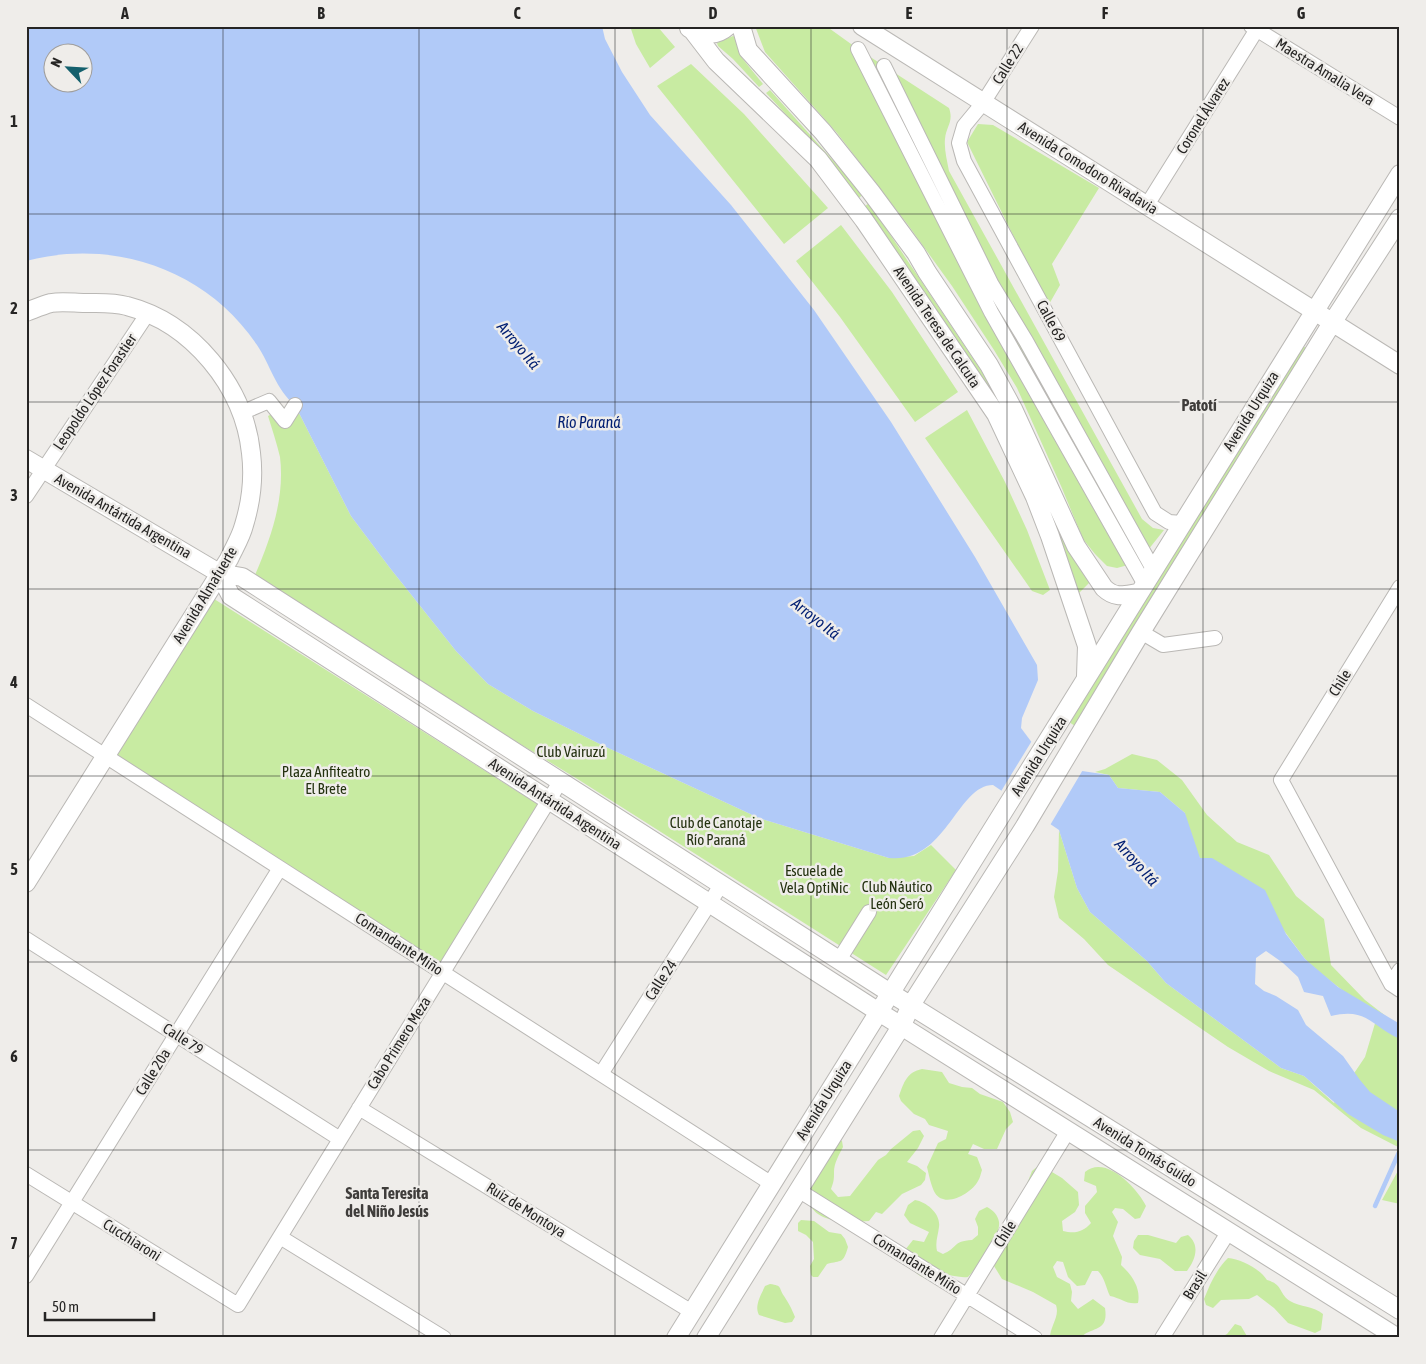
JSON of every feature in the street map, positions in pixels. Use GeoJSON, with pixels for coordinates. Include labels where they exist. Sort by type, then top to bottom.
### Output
{"type":"FeatureCollection","features":[{"type":"Feature","properties":{"kind":"main road","name":"Avenida Teresa de Calcuta"},"geometry":{"type":"LineString","coordinates":[[690,29],[703,34],[714,34],[728,26]]}},
{"type":"Feature","properties":{"kind":"main road","name":"Avenida Teresa de Calcuta"},"geometry":{"type":"LineString","coordinates":[[741,26],[748,50],[822,132],[871,192],[916,253],[989,365],[1013,409],[1076,546],[1104,588],[1110,594],[1118,597],[1145,582]]}},
{"type":"Feature","properties":{"kind":"main road","name":"Avenida Comodoro Rivadavia"},"geometry":{"type":"LineString","coordinates":[[862,26],[1400,365]]}},
{"type":"Feature","properties":{"kind":"main road","name":"Avenida Teresa de Calcuta"},"geometry":{"type":"LineString","coordinates":[[690,29],[716,60],[818,159],[864,220],[996,414],[1036,497],[1050,536],[1087,646],[1086,677]]}},
{"type":"Feature","properties":{"kind":"main road","name":"Avenida Urquiza"},"geometry":{"type":"LineString","coordinates":[[676,1338],[1400,174]]}},
{"type":"Feature","properties":{"kind":"main road","name":"Avenida Urquiza"},"geometry":{"type":"LineString","coordinates":[[706,1338],[902,1025],[911,1005],[1025,826],[1141,632],[1332,323],[1400,218]]}},
{"type":"Feature","properties":{"kind":"main road","name":"Avenida Almafuerte"},"geometry":{"type":"LineString","coordinates":[[26,312],[53,303],[102,303],[127,306],[148,313],[179,331],[207,355],[229,384],[242,413],[252,453],[252,490],[244,526],[229,559],[26,883]]}},
{"type":"Feature","properties":{"kind":"main road","name":"Avenida Antártida Argentina"},"geometry":{"type":"LineString","coordinates":[[26,459],[219,573],[242,577],[721,885],[892,992]]}},
{"type":"Feature","properties":{"kind":"main road","name":"Avenida Antártida Argentina"},"geometry":{"type":"LineString","coordinates":[[219,573],[231,596],[871,1007],[902,1025]]}},
{"type":"Feature","properties":{"kind":"main road","name":"Avenida Tomás Guido"},"geometry":{"type":"LineString","coordinates":[[892,992],[1400,1310]]}},
{"type":"Feature","properties":{"kind":"main road","name":"Avenida Tomás Guido"},"geometry":{"type":"LineString","coordinates":[[902,1025],[1397,1338]]}},
{"type":"Feature","properties":{"kind":"street","name":"Calle 22"},"geometry":{"type":"LineString","coordinates":[[984,102],[1032,26]]}},
{"type":"Feature","properties":{"kind":"street","name":"Maestra Amalia Vera"},"geometry":{"type":"LineString","coordinates":[[1256,27],[1400,118]]}},
{"type":"Feature","properties":{"kind":"street","name":"Coronel Álvarez"},"geometry":{"type":"LineString","coordinates":[[1147,205],[1256,27]]}},
{"type":"Feature","properties":{"kind":"street"},"geometry":{"type":"LineString","coordinates":[[858,49],[991,312],[1145,582]]}},
{"type":"Feature","properties":{"kind":"street"},"geometry":{"type":"LineString","coordinates":[[884,66],[992,285],[1026,341],[1145,582]]}},
{"type":"Feature","properties":{"kind":"street","name":"Calle 69"},"geometry":{"type":"LineString","coordinates":[[984,102],[964,126],[959,143],[964,160],[1155,513],[1169,522],[1182,523]]}},
{"type":"Feature","properties":{"kind":"street","name":"Leopoldo López Forastier"},"geometry":{"type":"LineString","coordinates":[[26,496],[148,313]]}},
{"type":"Feature","properties":{"kind":"street"},"geometry":{"type":"LineString","coordinates":[[242,413],[269,401],[285,421],[295,405]]}},
{"type":"Feature","properties":{"kind":"street","name":"Chile"},"geometry":{"type":"LineString","coordinates":[[1395,987],[1281,780],[1400,587]]}},
{"type":"Feature","properties":{"kind":"street"},"geometry":{"type":"LineString","coordinates":[[1141,632],[1163,645],[1215,638]]}},
{"type":"Feature","properties":{"kind":"street","name":"Comandante Miño"},"geometry":{"type":"LineString","coordinates":[[26,705],[772,1184]]}},
{"type":"Feature","properties":{"kind":"street","name":"Cabo Primero Meza"},"geometry":{"type":"LineString","coordinates":[[238,1306],[560,782]]}},
{"type":"Feature","properties":{"kind":"street","name":"Calle 20a"},"geometry":{"type":"LineString","coordinates":[[26,1276],[280,868]]}},
{"type":"Feature","properties":{"kind":"street","name":"Calle 24"},"geometry":{"type":"LineString","coordinates":[[601,1074],[721,885]]}},
{"type":"Feature","properties":{"kind":"street"},"geometry":{"type":"LineString","coordinates":[[839,960],[869,912]]}},
{"type":"Feature","properties":{"kind":"street","name":"Calle 79"},"geometry":{"type":"LineString","coordinates":[[26,939],[340,1139]]}},
{"type":"Feature","properties":{"kind":"street"},"geometry":{"type":"LineString","coordinates":[[1395,987],[1400,970]]}},
{"type":"Feature","properties":{"kind":"street","name":"Ruiz de Montoya"},"geometry":{"type":"LineString","coordinates":[[359,1108],[692,1312]]}},
{"type":"Feature","properties":{"kind":"street","name":"Chile"},"geometry":{"type":"LineString","coordinates":[[941,1338],[1068,1131]]}},
{"type":"Feature","properties":{"kind":"street","name":"Cucchiaroni"},"geometry":{"type":"LineString","coordinates":[[26,1174],[238,1306]]}},
{"type":"Feature","properties":{"kind":"street","name":"Comandante Miño"},"geometry":{"type":"LineString","coordinates":[[798,1190],[1035,1338]]}},
{"type":"Feature","properties":{"kind":"street","name":"Brasil"},"geometry":{"type":"LineString","coordinates":[[1162,1338],[1229,1231]]}},
{"type":"Feature","properties":{"kind":"street"},"geometry":{"type":"LineString","coordinates":[[280,1238],[444,1338]]}},
{"type":"Feature","properties":{"kind":"green space"},"geometry":{"type":"Polygon","coordinates":[[[630,26],[657,26],[675,47],[650,68],[636,44],[630,26]]]}},
{"type":"Feature","properties":{"kind":"green space"},"geometry":{"type":"Polygon","coordinates":[[[755,26],[826,26],[949,108],[951,117],[945,143],[949,171],[1142,519],[1153,528],[1164,530],[1144,555],[1128,565],[1117,568],[1107,566],[1083,539],[1017,388],[994,350],[952,286],[908,225],[837,133],[765,52],[755,26]]]}},
{"type":"Feature","properties":{"kind":"green space"},"geometry":{"type":"Polygon","coordinates":[[[733,36],[742,58],[763,84],[759,87],[718,46],[717,43],[733,36]]]}},
{"type":"Feature","properties":{"kind":"green space"},"geometry":{"type":"Polygon","coordinates":[[[691,64],[744,114],[828,208],[784,244],[657,86],[691,64]]]}},
{"type":"Feature","properties":{"kind":"green space"},"geometry":{"type":"Polygon","coordinates":[[[770,90],[863,194],[858,199],[806,136],[766,93],[770,90]]]}},
{"type":"Feature","properties":{"kind":"green space"},"geometry":{"type":"Polygon","coordinates":[[[978,124],[993,125],[1099,188],[1052,264],[1060,285],[1048,306],[967,142],[978,124]]]}},
{"type":"Feature","properties":{"kind":"green space"},"geometry":{"type":"Polygon","coordinates":[[[869,203],[994,390],[1076,563],[1091,576],[1092,580],[1079,593],[1072,590],[1012,431],[973,365],[864,207],[869,203]]]}},
{"type":"Feature","properties":{"kind":"green space"},"geometry":{"type":"Polygon","coordinates":[[[841,225],[892,292],[958,392],[915,422],[840,317],[796,261],[841,225]]]}},
{"type":"Feature","properties":{"kind":"green space"},"geometry":{"type":"Polygon","coordinates":[[[1299,344],[1310,350],[1075,726],[1069,722],[1299,344]]]}},
{"type":"Feature","properties":{"kind":"green space"},"geometry":{"type":"Polygon","coordinates":[[[290,404],[295,405],[351,516],[456,651],[488,684],[533,711],[759,818],[889,858],[914,856],[931,845],[956,870],[886,975],[579,780],[432,690],[255,575],[271,532],[279,503],[280,457],[268,416],[290,404]]]}},
{"type":"Feature","properties":{"kind":"green space"},"geometry":{"type":"Polygon","coordinates":[[[967,410],[1005,482],[1027,530],[1050,590],[1043,595],[1032,591],[925,438],[967,410]]]}},
{"type":"Feature","properties":{"kind":"green space","name":"Plaza Anfiteatro El Brete"},"geometry":{"type":"Polygon","coordinates":[[[211,597],[542,807],[442,965],[111,755],[211,597]]]}},
{"type":"Feature","properties":{"kind":"green space"},"geometry":{"type":"Polygon","coordinates":[[[1132,754],[1157,760],[1182,780],[1207,815],[1237,842],[1269,855],[1296,896],[1324,919],[1331,965],[1365,1000],[1400,1027],[1400,1148],[1361,1128],[1314,1090],[1269,1071],[1228,1047],[1108,965],[1084,939],[1059,918],[1054,897],[1058,871],[1059,830],[1077,888],[1090,912],[1147,961],[1166,983],[1281,1068],[1304,1076],[1334,1103],[1365,1057],[1376,1020],[1305,959],[1282,928],[1200,858],[1187,838],[1185,813],[1160,792],[1118,788],[1109,775],[1095,772],[1105,769],[1132,754]]]}},
{"type":"Feature","properties":{"kind":"green space"},"geometry":{"type":"Polygon","coordinates":[[[922,1069],[942,1072],[949,1083],[972,1088],[980,1094],[1003,1102],[1010,1112],[1013,1122],[1006,1129],[997,1149],[984,1149],[973,1144],[968,1154],[977,1157],[982,1170],[975,1186],[958,1198],[945,1200],[939,1198],[931,1184],[927,1167],[938,1143],[946,1139],[948,1131],[929,1125],[925,1119],[914,1114],[901,1101],[899,1096],[909,1075],[922,1069]]]}},
{"type":"Feature","properties":{"kind":"green space"},"geometry":{"type":"Polygon","coordinates":[[[920,1130],[924,1136],[918,1148],[907,1162],[917,1166],[926,1173],[925,1180],[921,1185],[902,1194],[882,1214],[876,1212],[869,1221],[844,1221],[819,1215],[813,1209],[809,1202],[807,1187],[838,1138],[842,1141],[843,1147],[835,1165],[831,1189],[838,1197],[850,1196],[878,1160],[913,1131],[920,1130]]]}},
{"type":"Feature","properties":{"kind":"green space"},"geometry":{"type":"Polygon","coordinates":[[[1046,1165],[1078,1192],[1079,1205],[1075,1212],[1062,1221],[1063,1231],[1078,1232],[1091,1223],[1085,1213],[1085,1206],[1097,1192],[1096,1186],[1084,1181],[1085,1172],[1093,1168],[1102,1167],[1120,1176],[1136,1191],[1146,1206],[1140,1218],[1135,1219],[1123,1209],[1115,1208],[1112,1212],[1118,1222],[1113,1236],[1122,1257],[1121,1265],[1135,1282],[1139,1297],[1138,1303],[1131,1303],[1110,1296],[1104,1280],[1098,1271],[1092,1271],[1085,1285],[1077,1286],[1068,1277],[1063,1262],[1057,1261],[1053,1267],[1057,1277],[1070,1284],[1072,1292],[1071,1301],[1078,1309],[1093,1299],[1105,1308],[1106,1316],[1102,1325],[1080,1338],[1050,1338],[1057,1314],[1056,1305],[1033,1292],[1002,1279],[994,1266],[994,1254],[1021,1199],[1032,1171],[1038,1166],[1046,1165]]]}},
{"type":"Feature","properties":{"kind":"green space"},"geometry":{"type":"Polygon","coordinates":[[[1400,1167],[1400,1204],[1382,1200],[1400,1167]]]}},
{"type":"Feature","properties":{"kind":"green space"},"geometry":{"type":"Polygon","coordinates":[[[915,1200],[924,1203],[932,1209],[938,1218],[939,1227],[936,1248],[937,1251],[943,1254],[958,1243],[972,1240],[978,1235],[975,1219],[979,1211],[987,1207],[996,1215],[999,1228],[996,1236],[988,1251],[968,1277],[944,1275],[928,1278],[918,1275],[912,1268],[905,1250],[913,1240],[924,1242],[929,1232],[910,1223],[904,1215],[908,1205],[915,1200]]]}},
{"type":"Feature","properties":{"kind":"green space"},"geometry":{"type":"Polygon","coordinates":[[[801,1220],[814,1221],[829,1232],[841,1234],[848,1247],[843,1259],[827,1264],[818,1277],[811,1275],[810,1266],[814,1259],[813,1242],[806,1235],[798,1231],[798,1223],[801,1220]]]}},
{"type":"Feature","properties":{"kind":"green space"},"geometry":{"type":"Polygon","coordinates":[[[1138,1235],[1148,1235],[1176,1243],[1181,1237],[1188,1235],[1194,1243],[1195,1252],[1187,1271],[1175,1271],[1160,1259],[1140,1255],[1133,1248],[1134,1241],[1138,1235]]]}},
{"type":"Feature","properties":{"kind":"green space"},"geometry":{"type":"Polygon","coordinates":[[[1228,1258],[1239,1260],[1255,1268],[1267,1280],[1276,1284],[1290,1301],[1315,1309],[1323,1314],[1321,1330],[1315,1333],[1288,1323],[1274,1308],[1257,1295],[1249,1299],[1221,1300],[1213,1308],[1206,1305],[1204,1299],[1211,1283],[1220,1267],[1228,1258]]]}},
{"type":"Feature","properties":{"kind":"green space"},"geometry":{"type":"Polygon","coordinates":[[[770,1284],[780,1287],[795,1317],[792,1322],[785,1323],[759,1315],[757,1308],[759,1300],[765,1286],[770,1284]]]}},
{"type":"Feature","properties":{"kind":"green space"},"geometry":{"type":"Polygon","coordinates":[[[1235,1324],[1241,1326],[1248,1338],[1220,1338],[1227,1334],[1235,1324]]]}},
{"type":"Feature","properties":{"kind":"water","name":"Río Paraná"},"geometry":{"type":"Polygon","coordinates":[[[26,26],[602,26],[605,39],[622,72],[650,115],[731,205],[814,310],[891,422],[975,557],[1037,665],[1038,680],[1022,718],[1021,728],[1033,744],[1082,771],[1109,775],[1118,788],[1160,792],[1185,813],[1200,858],[1212,858],[1265,890],[1286,934],[1305,959],[1338,987],[1400,1024],[1400,1039],[1361,1016],[1343,1014],[1331,1016],[1323,996],[1304,992],[1298,977],[1283,963],[1266,951],[1256,958],[1255,984],[1298,1010],[1306,1025],[1343,1056],[1370,1092],[1400,1112],[1400,1142],[1383,1135],[1348,1114],[1304,1076],[1281,1068],[1166,983],[1147,961],[1090,912],[1077,888],[1059,830],[993,785],[981,788],[970,797],[937,838],[924,849],[908,857],[889,858],[759,818],[533,711],[488,684],[456,651],[351,516],[295,405],[288,399],[278,384],[262,352],[236,319],[212,297],[184,279],[155,266],[124,257],[92,254],[59,255],[26,261],[26,26]]]}},
{"type":"Feature","properties":{"kind":"pier"},"geometry":{"type":"Polygon","coordinates":[[[1033,739],[1035,742],[1084,768],[1049,827],[1000,793],[1033,739]]]}},
{"type":"Feature","properties":{"kind":"waterway"},"geometry":{"type":"LineString","coordinates":[[1375,1206],[1400,1150]]}},
{"type":"Feature","properties":{"kind":"district","name":"Patotí"},"geometry":{"type":"Point","coordinates":[1199,405]}},
{"type":"Feature","properties":{"kind":"district","name":"Santa Teresita del Niño Jesús"},"geometry":{"type":"Point","coordinates":[387,1202]}},
{"type":"Feature","properties":{"kind":"water label","name":"Arroyo Itá"},"geometry":{"type":"Point","coordinates":[519,345]}},
{"type":"Feature","properties":{"kind":"water label","name":"Arroyo Itá"},"geometry":{"type":"Point","coordinates":[816,618]}},
{"type":"Feature","properties":{"kind":"water label","name":"Arroyo Itá"},"geometry":{"type":"Point","coordinates":[1137,862]}},
{"type":"Feature","properties":{"kind":"park label","name":"Club Vairuzú"},"geometry":{"type":"Point","coordinates":[571,752]}},
{"type":"Feature","properties":{"kind":"park label","name":"Club de Canotaje Río Paraná"},"geometry":{"type":"Point","coordinates":[716,832]}},
{"type":"Feature","properties":{"kind":"park label","name":"Escuela de Vela OptiNic"},"geometry":{"type":"Point","coordinates":[814,880]}},
{"type":"Feature","properties":{"kind":"park label","name":"Club Náutico León Seró"},"geometry":{"type":"Point","coordinates":[897,896]}}]}
